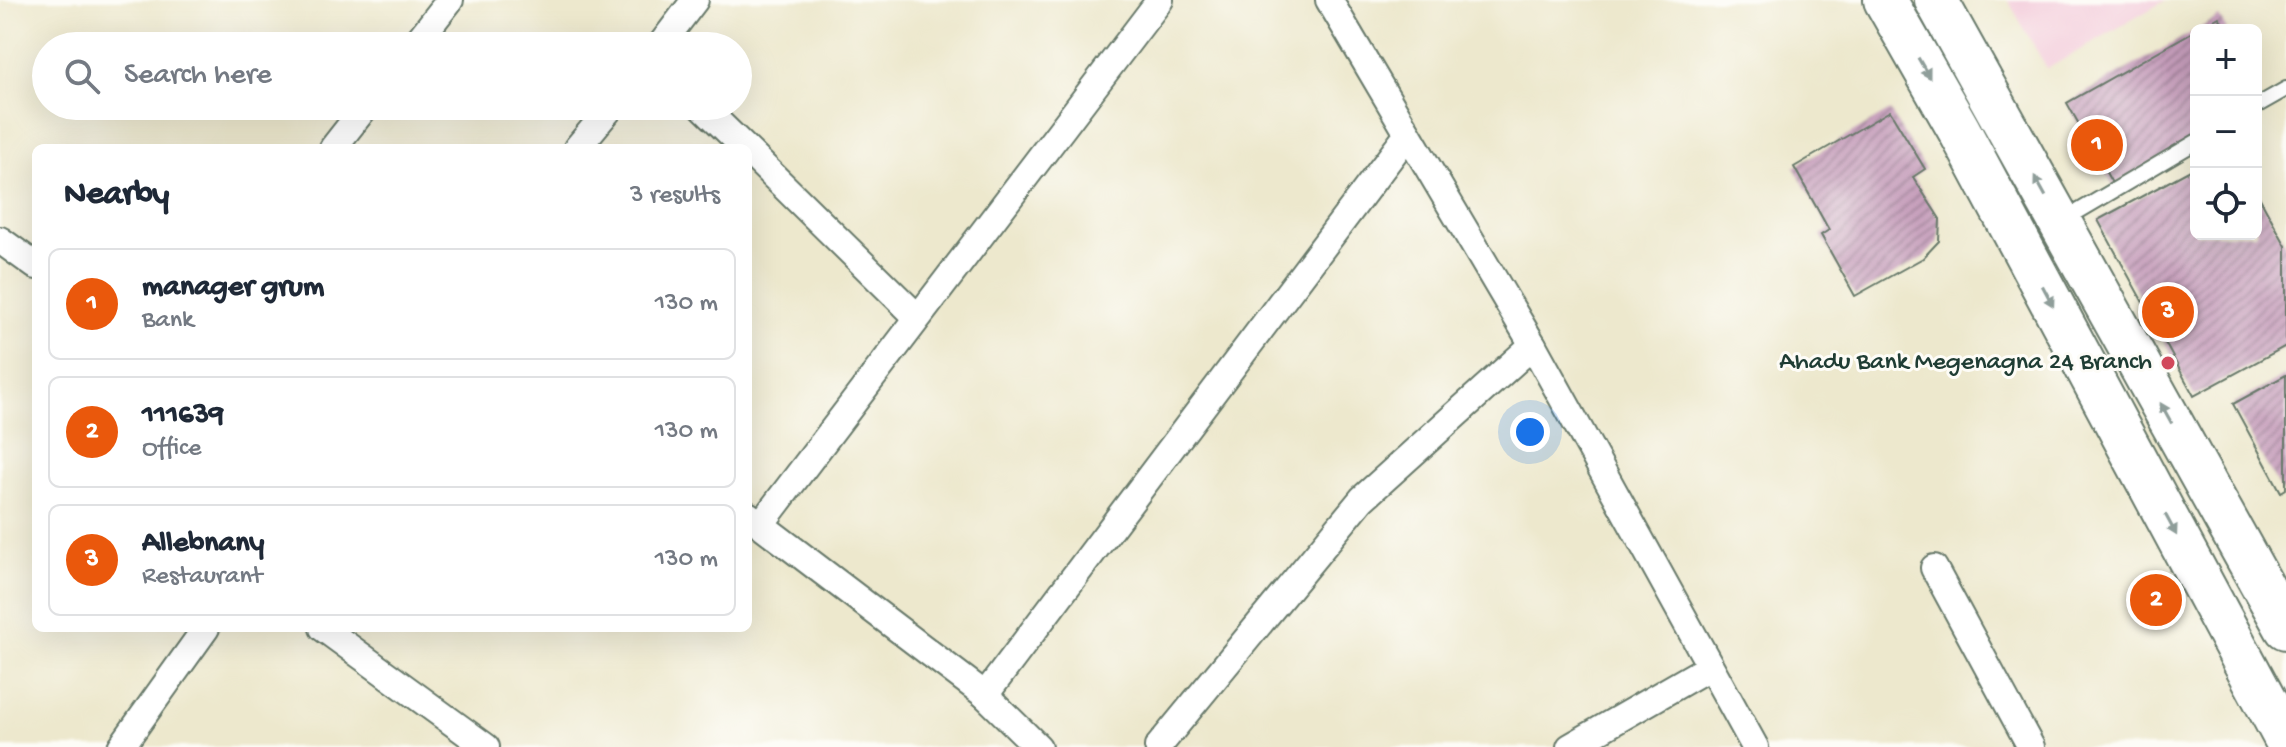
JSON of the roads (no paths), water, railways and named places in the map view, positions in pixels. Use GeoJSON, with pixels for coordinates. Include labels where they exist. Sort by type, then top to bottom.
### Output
{"type":"FeatureCollection","features":[{"type":"Feature","properties":{"kind":"main road"},"geometry":{"type":"LineString","coordinates":[[1885,0],[1959,130],[2286,740]]}},
{"type":"Feature","properties":{"kind":"main road"},"geometry":{"type":"LineString","coordinates":[[1936,0],[2286,628]]}},
{"type":"Feature","properties":{"kind":"street"},"geometry":{"type":"LineString","coordinates":[[425,32],[450,0]]}},
{"type":"Feature","properties":{"kind":"street"},"geometry":{"type":"LineString","coordinates":[[671,32],[695,0]]}},
{"type":"Feature","properties":{"kind":"street"},"geometry":{"type":"LineString","coordinates":[[1038,747],[985,695],[754,520],[917,317],[1160,0]]}},
{"type":"Feature","properties":{"kind":"street"},"geometry":{"type":"LineString","coordinates":[[1329,0],[1533,345],[1755,747]]}},
{"type":"Feature","properties":{"kind":"street"},"geometry":{"type":"LineString","coordinates":[[336,144],[355,120]]}},
{"type":"Feature","properties":{"kind":"street"},"geometry":{"type":"LineString","coordinates":[[580,144],[600,120]]}},
{"type":"Feature","properties":{"kind":"street"},"geometry":{"type":"LineString","coordinates":[[716,120],[740,144]]}},
{"type":"Feature","properties":{"kind":"street"},"geometry":{"type":"LineString","coordinates":[[985,695],[1408,134]]}},
{"type":"Feature","properties":{"kind":"street"},"geometry":{"type":"LineString","coordinates":[[752,156],[917,317]]}},
{"type":"Feature","properties":{"kind":"street"},"geometry":{"type":"LineString","coordinates":[[0,240],[32,263]]}},
{"type":"Feature","properties":{"kind":"street"},"geometry":{"type":"LineString","coordinates":[[1158,747],[1362,499],[1533,345]]}},
{"type":"Feature","properties":{"kind":"street"},"geometry":{"type":"LineString","coordinates":[[1934,568],[2031,747]]}},
{"type":"Feature","properties":{"kind":"street"},"geometry":{"type":"LineString","coordinates":[[121,747],[203,632]]}},
{"type":"Feature","properties":{"kind":"street"},"geometry":{"type":"LineString","coordinates":[[328,632],[482,746]]}},
{"type":"Feature","properties":{"kind":"street"},"geometry":{"type":"LineString","coordinates":[[1570,747],[1709,667]]}},
{"type":"Feature","properties":{"kind":"lane"},"geometry":{"type":"LineString","coordinates":[[2262,103],[2286,89]]}},
{"type":"Feature","properties":{"kind":"lane"},"geometry":{"type":"LineString","coordinates":[[2060,223],[2190,146]]}},
{"type":"Feature","properties":{"kind":"place","name":"manager grum"},"geometry":{"type":"Point","coordinates":[2097,145]}},
{"type":"Feature","properties":{"kind":"place","name":"Allebnany"},"geometry":{"type":"Point","coordinates":[2168,312]}},
{"type":"Feature","properties":{"kind":"place","name":"Ahadu Bank Megenagna 24 Branch"},"geometry":{"type":"Point","coordinates":[2168,363]}},
{"type":"Feature","properties":{"kind":"place","name":"111639"},"geometry":{"type":"Point","coordinates":[2156,600]}}]}
